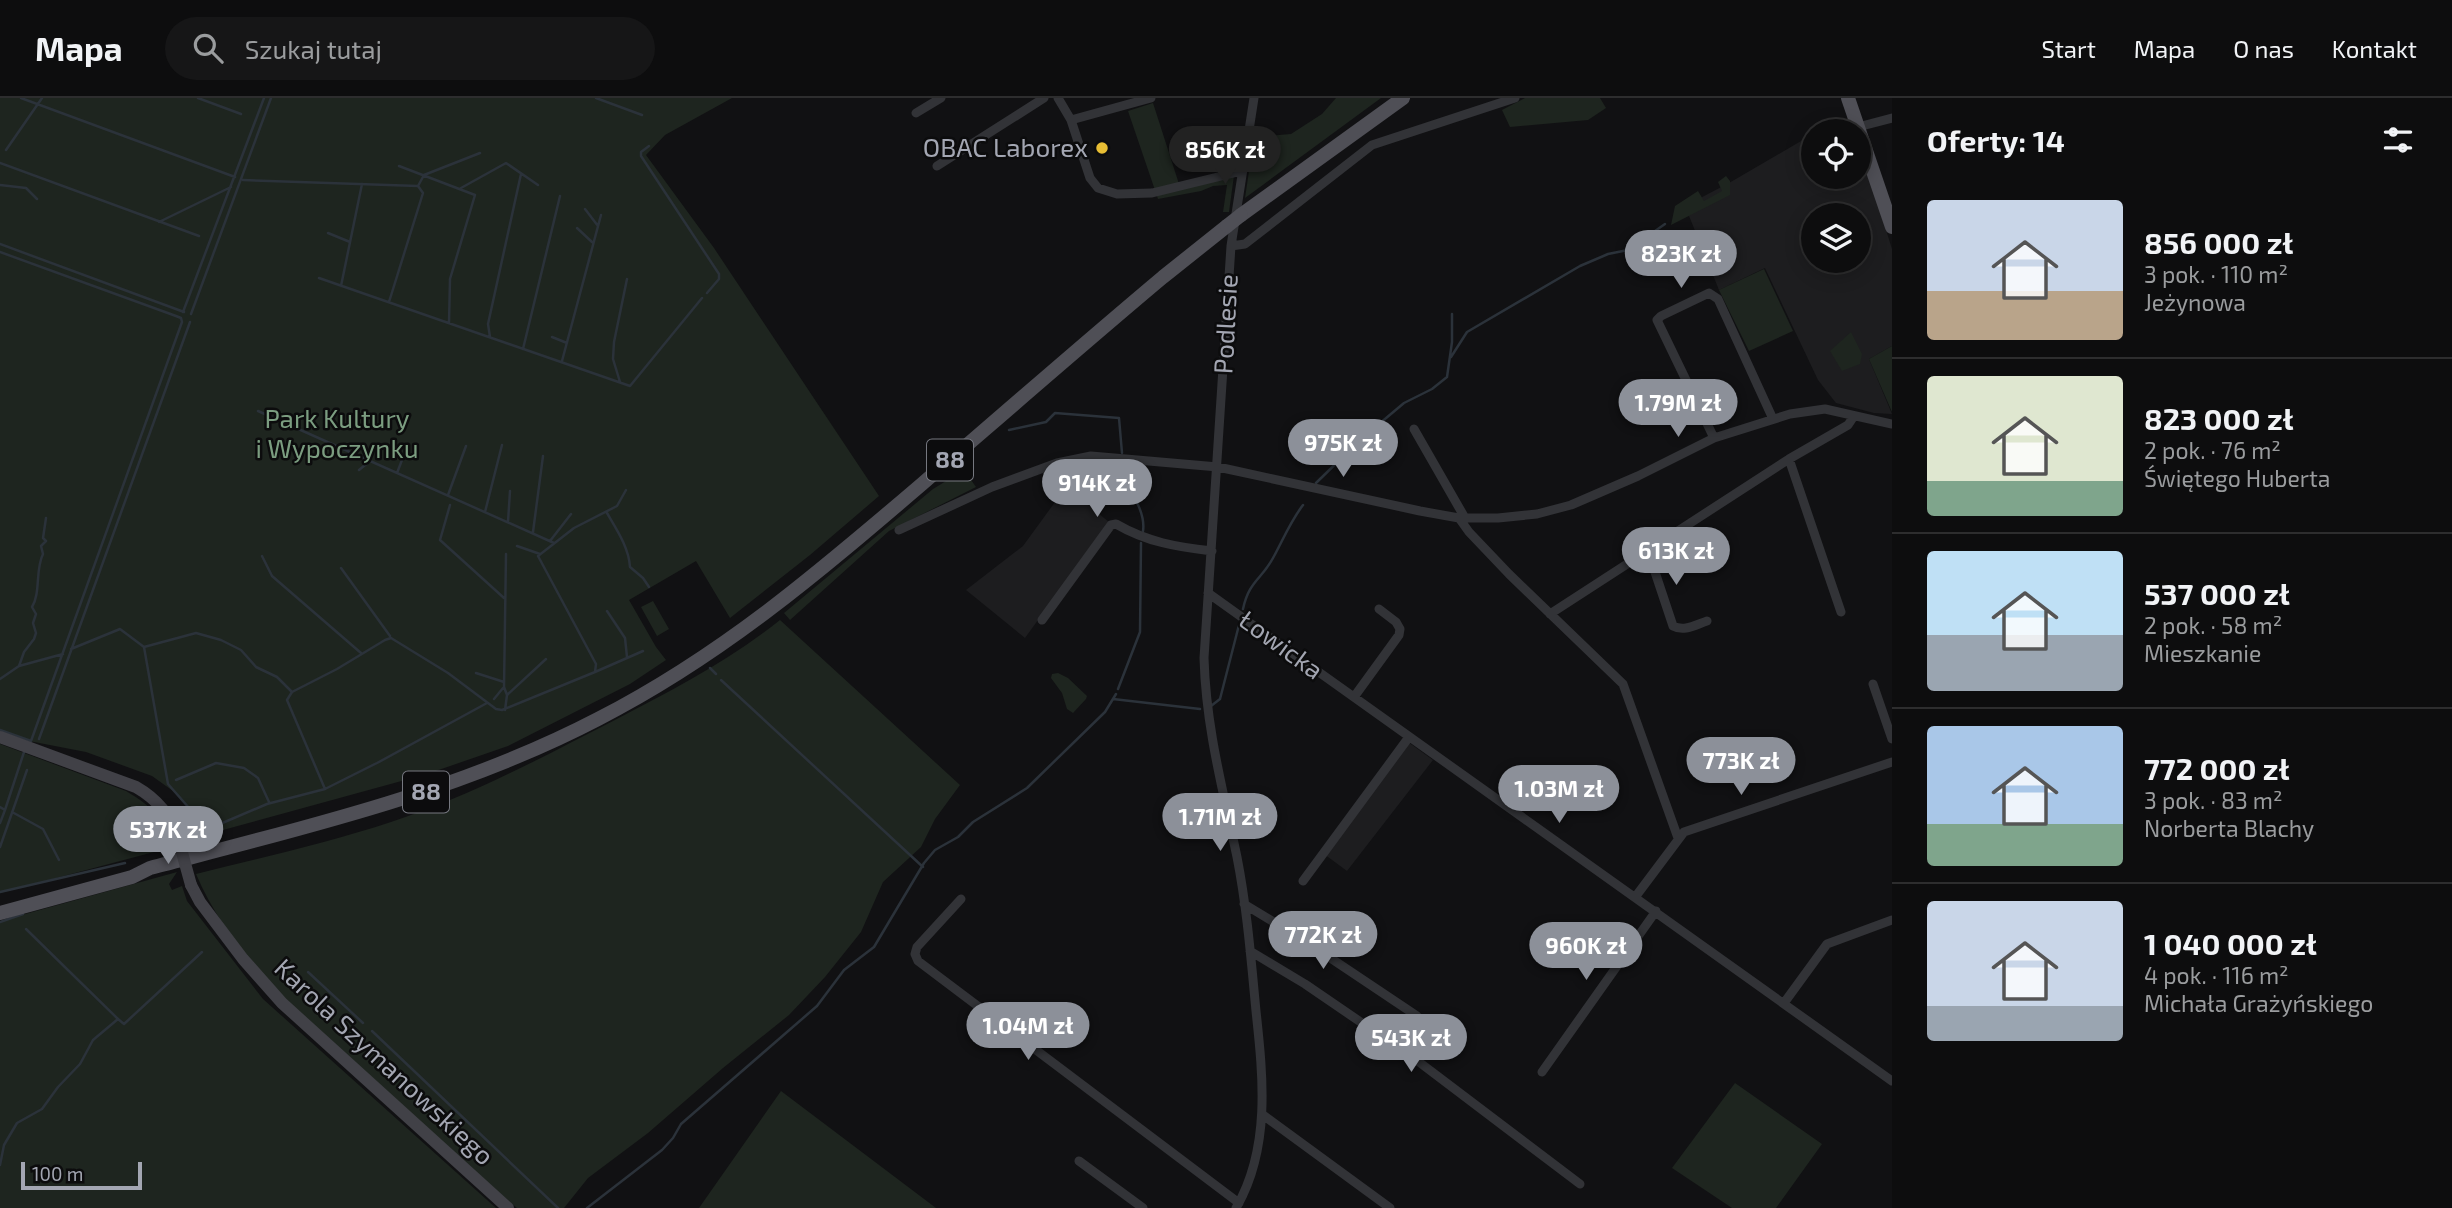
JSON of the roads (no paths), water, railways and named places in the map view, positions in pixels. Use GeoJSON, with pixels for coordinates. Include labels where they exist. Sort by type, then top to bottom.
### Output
{"type":"FeatureCollection","features":[{"type":"Feature","properties":{"kind":"main road","name":"88"},"geometry":{"type":"LineString","coordinates":[[0,913],[132,877],[150,868],[405,799],[458,781],[598,720],[648,692],[722,646],[783,602],[1153,285],[1241,215],[1403,98]]}},
{"type":"Feature","properties":{"kind":"main road"},"geometry":{"type":"LineString","coordinates":[[1848,98],[1855,119]]}},
{"type":"Feature","properties":{"kind":"main road"},"geometry":{"type":"LineString","coordinates":[[1871,165],[1892,227]]}},
{"type":"Feature","properties":{"kind":"main road","name":"88"},"geometry":{"type":"LineString","coordinates":[[0,904],[131,869],[150,868]]}},
{"type":"Feature","properties":{"kind":"street"},"geometry":{"type":"LineString","coordinates":[[916,113],[941,98]]}},
{"type":"Feature","properties":{"kind":"street"},"geometry":{"type":"LineString","coordinates":[[937,166],[1044,98]]}},
{"type":"Feature","properties":{"kind":"street"},"geometry":{"type":"LineString","coordinates":[[1058,98],[1071,120],[1090,178],[1098,188],[1117,194],[1152,193],[1242,171]]}},
{"type":"Feature","properties":{"kind":"street"},"geometry":{"type":"LineString","coordinates":[[1071,120],[1128,101],[1150,98]]}},
{"type":"Feature","properties":{"kind":"street","name":"Podlesie"},"geometry":{"type":"LineString","coordinates":[[1237,1206],[1254,1161],[1263,1115],[1261,1059],[1244,904],[1205,702],[1204,658],[1231,246],[1254,98]]}},
{"type":"Feature","properties":{"kind":"street"},"geometry":{"type":"LineString","coordinates":[[1231,246],[1245,244],[1372,145],[1515,98]]}},
{"type":"Feature","properties":{"kind":"street"},"geometry":{"type":"LineString","coordinates":[[1871,124],[1892,118]]}},
{"type":"Feature","properties":{"kind":"street"},"geometry":{"type":"LineString","coordinates":[[1714,438],[1657,320],[1709,293],[1718,299],[1773,419]]}},
{"type":"Feature","properties":{"kind":"street"},"geometry":{"type":"LineString","coordinates":[[899,530],[992,487],[1072,459],[1101,457],[1218,467],[1462,518],[1537,513],[1571,505],[1638,477],[1714,438],[1773,419],[1825,409],[1892,424]]}},
{"type":"Feature","properties":{"kind":"street"},"geometry":{"type":"LineString","coordinates":[[1550,614],[1789,459],[1848,425],[1854,416]]}},
{"type":"Feature","properties":{"kind":"street"},"geometry":{"type":"LineString","coordinates":[[1414,429],[1462,518],[1493,557],[1623,684],[1678,838]]}},
{"type":"Feature","properties":{"kind":"street"},"geometry":{"type":"LineString","coordinates":[[1789,459],[1841,612]]}},
{"type":"Feature","properties":{"kind":"street"},"geometry":{"type":"LineString","coordinates":[[1042,620],[1111,526],[1116,524],[1143,538],[1161,543],[1212,551]]}},
{"type":"Feature","properties":{"kind":"street"},"geometry":{"type":"LineString","coordinates":[[1648,551],[1673,626],[1685,629],[1707,621]]}},
{"type":"Feature","properties":{"kind":"street","name":"Łowicka"},"geometry":{"type":"LineString","coordinates":[[1208,593],[1892,1081]]}},
{"type":"Feature","properties":{"kind":"street"},"geometry":{"type":"LineString","coordinates":[[1354,698],[1401,629],[1379,609]]}},
{"type":"Feature","properties":{"kind":"street"},"geometry":{"type":"LineString","coordinates":[[1874,684],[1892,739]]}},
{"type":"Feature","properties":{"kind":"street","name":"Karola Szymanowskiego"},"geometry":{"type":"LineString","coordinates":[[0,737],[136,787],[150,795],[172,822],[191,885],[200,902],[243,960],[282,1003],[508,1208]]}},
{"type":"Feature","properties":{"kind":"street"},"geometry":{"type":"LineString","coordinates":[[1303,881],[1409,737]]}},
{"type":"Feature","properties":{"kind":"street"},"geometry":{"type":"LineString","coordinates":[[1636,896],[1684,832],[1892,762]]}},
{"type":"Feature","properties":{"kind":"street"},"geometry":{"type":"LineString","coordinates":[[961,899],[917,947],[915,954],[918,961],[1237,1206]]}},
{"type":"Feature","properties":{"kind":"street"},"geometry":{"type":"LineString","coordinates":[[1244,904],[1302,939],[1417,1016]]}},
{"type":"Feature","properties":{"kind":"street"},"geometry":{"type":"LineString","coordinates":[[1542,1072],[1656,911]]}},
{"type":"Feature","properties":{"kind":"street"},"geometry":{"type":"LineString","coordinates":[[1784,1003],[1827,944],[1892,920]]}},
{"type":"Feature","properties":{"kind":"street"},"geometry":{"type":"LineString","coordinates":[[1250,951],[1305,984],[1419,1062],[1580,1184]]}},
{"type":"Feature","properties":{"kind":"street"},"geometry":{"type":"LineString","coordinates":[[1263,1115],[1390,1208]]}},
{"type":"Feature","properties":{"kind":"street"},"geometry":{"type":"LineString","coordinates":[[1079,1161],[1143,1208]]}},
{"type":"Feature","properties":{"kind":"waterway"},"geometry":{"type":"LineString","coordinates":[[21,98],[235,177]]}},
{"type":"Feature","properties":{"kind":"waterway"},"geometry":{"type":"LineString","coordinates":[[6,150],[42,98]]}},
{"type":"Feature","properties":{"kind":"waterway"},"geometry":{"type":"LineString","coordinates":[[198,98],[241,114]]}},
{"type":"Feature","properties":{"kind":"waterway"},"geometry":{"type":"LineString","coordinates":[[183,312],[264,98]]}},
{"type":"Feature","properties":{"kind":"waterway"},"geometry":{"type":"LineString","coordinates":[[191,314],[271,98]]}},
{"type":"Feature","properties":{"kind":"waterway"},"geometry":{"type":"LineString","coordinates":[[596,98],[642,115]]}},
{"type":"Feature","properties":{"kind":"waterway"},"geometry":{"type":"LineString","coordinates":[[649,146],[641,152],[641,156],[719,274],[719,279],[707,293]]}},
{"type":"Feature","properties":{"kind":"waterway"},"geometry":{"type":"LineString","coordinates":[[389,302],[423,193],[418,186],[424,175],[480,153]]}},
{"type":"Feature","properties":{"kind":"waterway"},"geometry":{"type":"LineString","coordinates":[[0,163],[199,236]]}},
{"type":"Feature","properties":{"kind":"waterway"},"geometry":{"type":"LineString","coordinates":[[461,188],[506,163],[538,185]]}},
{"type":"Feature","properties":{"kind":"waterway"},"geometry":{"type":"LineString","coordinates":[[399,166],[475,195],[450,279],[449,323]]}},
{"type":"Feature","properties":{"kind":"waterway"},"geometry":{"type":"LineString","coordinates":[[490,337],[488,324],[521,174]]}},
{"type":"Feature","properties":{"kind":"waterway"},"geometry":{"type":"LineString","coordinates":[[243,180],[418,186]]}},
{"type":"Feature","properties":{"kind":"waterway"},"geometry":{"type":"LineString","coordinates":[[341,286],[362,184]]}},
{"type":"Feature","properties":{"kind":"waterway"},"geometry":{"type":"LineString","coordinates":[[0,185],[26,188],[37,199]]}},
{"type":"Feature","properties":{"kind":"waterway"},"geometry":{"type":"LineString","coordinates":[[159,222],[231,187]]}},
{"type":"Feature","properties":{"kind":"waterway"},"geometry":{"type":"LineString","coordinates":[[523,349],[560,196]]}},
{"type":"Feature","properties":{"kind":"waterway"},"geometry":{"type":"LineString","coordinates":[[585,209],[598,226]]}},
{"type":"Feature","properties":{"kind":"waterway"},"geometry":{"type":"LineString","coordinates":[[562,361],[601,215]]}},
{"type":"Feature","properties":{"kind":"waterway"},"geometry":{"type":"LineString","coordinates":[[1451,357],[1467,332],[1580,266],[1608,254],[1628,250],[1665,224]]}},
{"type":"Feature","properties":{"kind":"waterway"},"geometry":{"type":"LineString","coordinates":[[577,228],[592,242]]}},
{"type":"Feature","properties":{"kind":"waterway"},"geometry":{"type":"LineString","coordinates":[[328,233],[350,242]]}},
{"type":"Feature","properties":{"kind":"waterway"},"geometry":{"type":"LineString","coordinates":[[0,244],[184,312]]}},
{"type":"Feature","properties":{"kind":"waterway"},"geometry":{"type":"LineString","coordinates":[[0,252],[176,316],[181,318],[182,322],[31,741],[0,730]]}},
{"type":"Feature","properties":{"kind":"waterway"},"geometry":{"type":"LineString","coordinates":[[319,278],[630,386],[702,298]]}},
{"type":"Feature","properties":{"kind":"waterway"},"geometry":{"type":"LineString","coordinates":[[620,382],[613,359],[614,342],[627,279]]}},
{"type":"Feature","properties":{"kind":"waterway"},"geometry":{"type":"LineString","coordinates":[[1316,483],[1360,440],[1404,403],[1432,389],[1447,377],[1452,342],[1452,314]]}},
{"type":"Feature","properties":{"kind":"waterway"},"geometry":{"type":"LineString","coordinates":[[39,739],[190,322]]}},
{"type":"Feature","properties":{"kind":"waterway"},"geometry":{"type":"LineString","coordinates":[[552,337],[567,343]]}},
{"type":"Feature","properties":{"kind":"waterway"},"geometry":{"type":"LineString","coordinates":[[258,411],[554,543]]}},
{"type":"Feature","properties":{"kind":"waterway"},"geometry":{"type":"LineString","coordinates":[[1009,430],[1046,422],[1055,413],[1119,418],[1122,453]]}},
{"type":"Feature","properties":{"kind":"waterway"},"geometry":{"type":"LineString","coordinates":[[485,512],[502,445]]}},
{"type":"Feature","properties":{"kind":"waterway"},"geometry":{"type":"LineString","coordinates":[[448,495],[466,446]]}},
{"type":"Feature","properties":{"kind":"waterway"},"geometry":{"type":"LineString","coordinates":[[533,532],[543,456]]}},
{"type":"Feature","properties":{"kind":"waterway"},"geometry":{"type":"LineString","coordinates":[[397,473],[402,460]]}},
{"type":"Feature","properties":{"kind":"waterway"},"geometry":{"type":"LineString","coordinates":[[359,470],[370,461]]}},
{"type":"Feature","properties":{"kind":"waterway"},"geometry":{"type":"LineString","coordinates":[[1126,467],[1129,473],[1125,488],[1139,508],[1143,531]]}},
{"type":"Feature","properties":{"kind":"waterway"},"geometry":{"type":"LineString","coordinates":[[325,789],[287,700],[292,692],[385,640],[391,638],[448,673],[496,709],[502,710],[595,672],[596,664],[538,556],[574,528],[617,506],[626,490]]}},
{"type":"Feature","properties":{"kind":"waterway"},"geometry":{"type":"LineString","coordinates":[[508,522],[510,491]]}},
{"type":"Feature","properties":{"kind":"waterway"},"geometry":{"type":"LineString","coordinates":[[450,505],[440,540],[504,598]]}},
{"type":"Feature","properties":{"kind":"waterway"},"geometry":{"type":"LineString","coordinates":[[1243,609],[1252,586],[1269,565],[1303,505]]}},
{"type":"Feature","properties":{"kind":"waterway"},"geometry":{"type":"LineString","coordinates":[[607,513],[625,546],[630,567],[649,587]]}},
{"type":"Feature","properties":{"kind":"waterway"},"geometry":{"type":"LineString","coordinates":[[550,541],[571,514]]}},
{"type":"Feature","properties":{"kind":"waterway"},"geometry":{"type":"LineString","coordinates":[[0,679],[19,666],[36,633],[33,623],[36,614],[32,607],[43,554],[41,546],[46,541],[43,538],[46,518]]}},
{"type":"Feature","properties":{"kind":"waterway"},"geometry":{"type":"LineString","coordinates":[[1118,689],[1140,632],[1141,543]]}},
{"type":"Feature","properties":{"kind":"waterway"},"geometry":{"type":"LineString","coordinates":[[517,546],[540,554]]}},
{"type":"Feature","properties":{"kind":"waterway"},"geometry":{"type":"LineString","coordinates":[[505,710],[506,554]]}},
{"type":"Feature","properties":{"kind":"waterway"},"geometry":{"type":"LineString","coordinates":[[262,556],[272,576],[361,653]]}},
{"type":"Feature","properties":{"kind":"waterway"},"geometry":{"type":"LineString","coordinates":[[341,568],[390,636]]}},
{"type":"Feature","properties":{"kind":"waterway"},"geometry":{"type":"LineString","coordinates":[[607,611],[625,638],[627,657]]}},
{"type":"Feature","properties":{"kind":"waterway"},"geometry":{"type":"LineString","coordinates":[[1211,706],[1220,699],[1239,625]]}},
{"type":"Feature","properties":{"kind":"waterway"},"geometry":{"type":"LineString","coordinates":[[71,649],[120,629],[144,647],[168,784],[204,825],[213,827],[267,804],[325,789],[487,703]]}},
{"type":"Feature","properties":{"kind":"waterway"},"geometry":{"type":"LineString","coordinates":[[144,647],[196,633],[221,640],[241,650],[256,667],[277,677],[291,691]]}},
{"type":"Feature","properties":{"kind":"waterway"},"geometry":{"type":"LineString","coordinates":[[595,672],[643,651]]}},
{"type":"Feature","properties":{"kind":"waterway"},"geometry":{"type":"LineString","coordinates":[[19,666],[63,654]]}},
{"type":"Feature","properties":{"kind":"waterway"},"geometry":{"type":"LineString","coordinates":[[507,695],[546,659]]}},
{"type":"Feature","properties":{"kind":"waterway"},"geometry":{"type":"LineString","coordinates":[[710,668],[716,674]]}},
{"type":"Feature","properties":{"kind":"waterway"},"geometry":{"type":"LineString","coordinates":[[476,673],[504,682]]}},
{"type":"Feature","properties":{"kind":"waterway"},"geometry":{"type":"LineString","coordinates":[[721,680],[923,867]]}},
{"type":"Feature","properties":{"kind":"waterway"},"geometry":{"type":"LineString","coordinates":[[494,699],[503,688]]}},
{"type":"Feature","properties":{"kind":"waterway"},"geometry":{"type":"LineString","coordinates":[[587,1208],[662,1150],[681,1124],[817,1006],[844,970],[874,947],[924,863],[935,850],[1027,788],[1105,712],[1116,694]]}},
{"type":"Feature","properties":{"kind":"waterway"},"geometry":{"type":"LineString","coordinates":[[1113,699],[1200,709]]}},
{"type":"Feature","properties":{"kind":"waterway"},"geometry":{"type":"LineString","coordinates":[[0,807],[5,810],[24,752]]}},
{"type":"Feature","properties":{"kind":"waterway"},"geometry":{"type":"LineString","coordinates":[[176,780],[216,763],[244,768],[258,778],[269,802]]}},
{"type":"Feature","properties":{"kind":"waterway"},"geometry":{"type":"LineString","coordinates":[[0,847],[27,770]]}},
{"type":"Feature","properties":{"kind":"waterway"},"geometry":{"type":"LineString","coordinates":[[0,823],[5,810]]}},
{"type":"Feature","properties":{"kind":"waterway"},"geometry":{"type":"LineString","coordinates":[[12,812],[43,829],[59,860]]}},
{"type":"Feature","properties":{"kind":"waterway"},"geometry":{"type":"LineString","coordinates":[[0,892],[125,863]]}},
{"type":"Feature","properties":{"kind":"waterway"},"geometry":{"type":"LineString","coordinates":[[0,922],[23,914]]}},
{"type":"Feature","properties":{"kind":"waterway"},"geometry":{"type":"LineString","coordinates":[[26,929],[118,1019]]}},
{"type":"Feature","properties":{"kind":"waterway"},"geometry":{"type":"LineString","coordinates":[[0,1165],[4,1145],[17,1123],[42,1109],[80,1064],[93,1040],[118,1019],[124,1024],[202,952]]}},
{"type":"Feature","properties":{"kind":"waterway"},"geometry":{"type":"LineString","coordinates":[[308,972],[363,1023]]}},
{"type":"Feature","properties":{"kind":"waterway"},"geometry":{"type":"LineString","coordinates":[[372,1031],[558,1208]]}},
{"type":"Feature","properties":{"kind":"place","name":"OBAC Laborex"},"geometry":{"type":"Point","coordinates":[1102,148]}},
{"type":"Feature","properties":{"kind":"park label","name":"Park Kultury i Wypoczynku"},"geometry":{"type":"Point","coordinates":[337,434]}}]}
